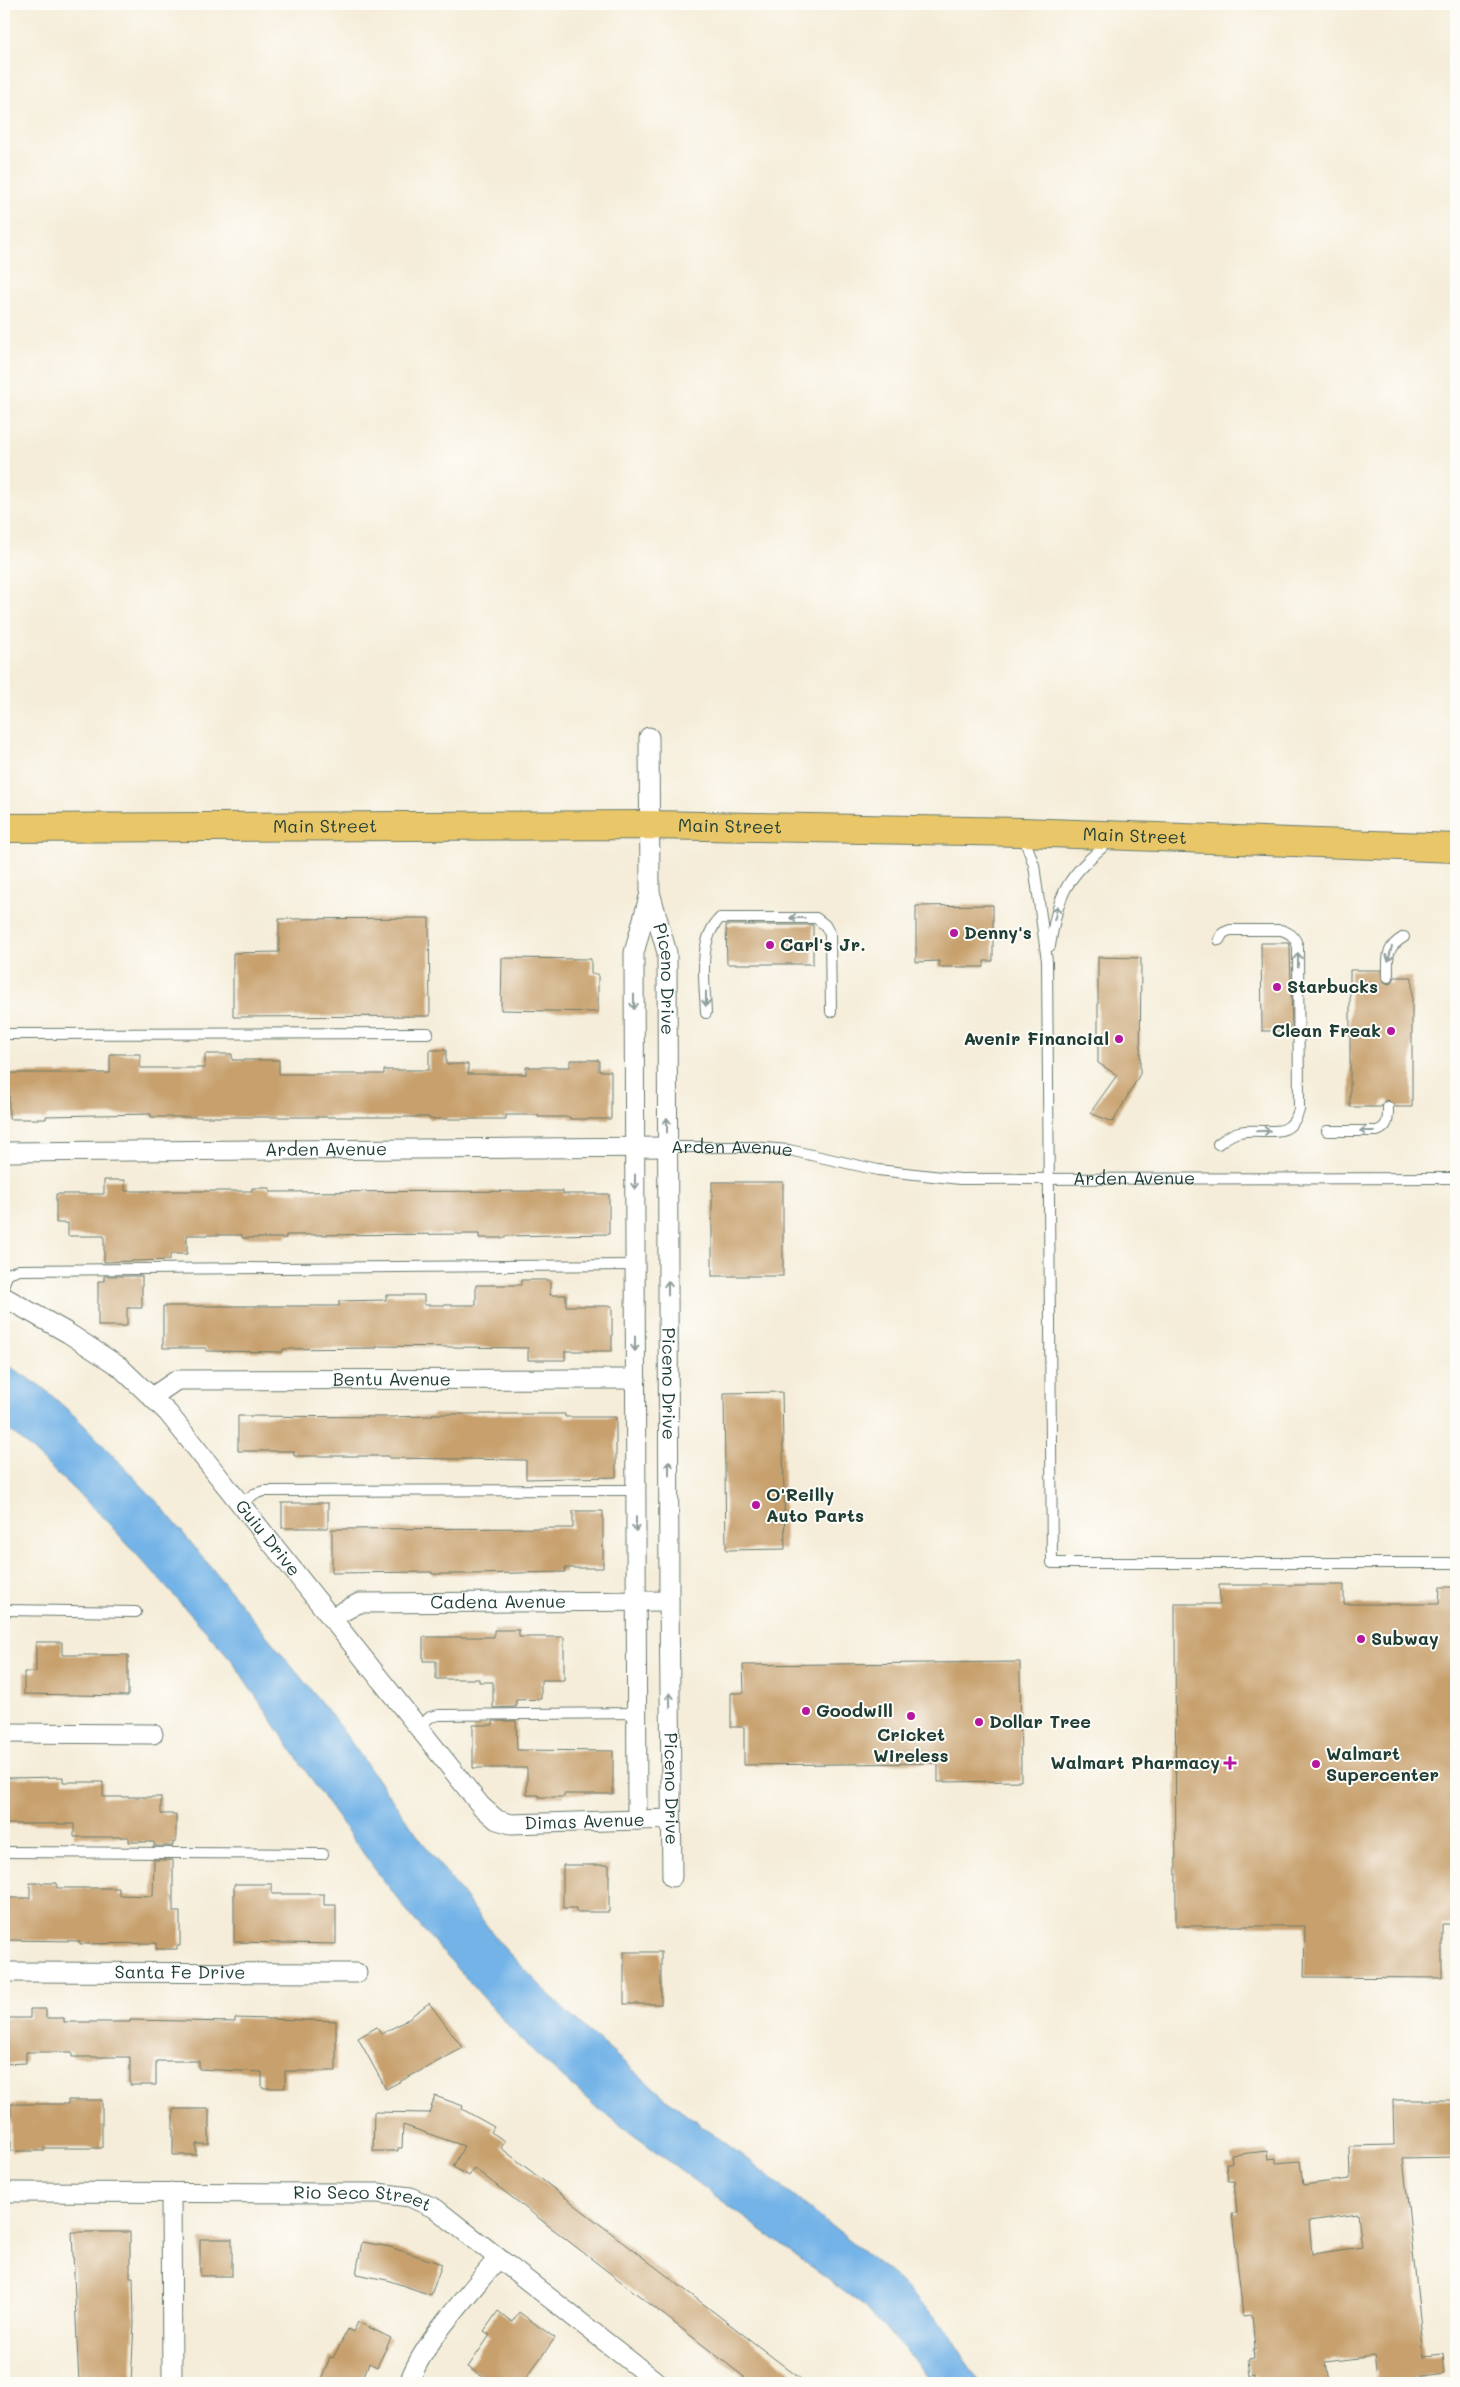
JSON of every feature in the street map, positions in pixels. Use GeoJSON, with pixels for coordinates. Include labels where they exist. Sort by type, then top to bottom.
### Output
{"type":"FeatureCollection","features":[{"type":"Feature","properties":{"kind":"highway","name":"Main Street"},"geometry":{"type":"LineString","coordinates":[[4,828],[649,825],[1022,832],[1456,848]]}},
{"type":"Feature","properties":{"kind":"street","name":"Piceno Drive"},"geometry":{"type":"LineString","coordinates":[[649,737],[650,892],[666,953],[672,1878]]}},
{"type":"Feature","properties":{"kind":"street","name":"Piceno Drive"},"geometry":{"type":"LineString","coordinates":[[637,1820],[634,953],[650,892]]}},
{"type":"Feature","properties":{"kind":"street","name":"Arden Avenue"},"geometry":{"type":"LineString","coordinates":[[4,1152],[668,1147]]}},
{"type":"Feature","properties":{"kind":"street","name":"Guiu Drive"},"geometry":{"type":"LineString","coordinates":[[4,1297],[68,1333],[120,1366],[168,1413],[481,1806],[498,1820]]}},
{"type":"Feature","properties":{"kind":"street","name":"Bentu Avenue"},"geometry":{"type":"LineString","coordinates":[[152,1397],[177,1380],[636,1379]]}},
{"type":"Feature","properties":{"kind":"street","name":"Cadena Avenue"},"geometry":{"type":"LineString","coordinates":[[331,1618],[359,1602],[669,1601]]}},
{"type":"Feature","properties":{"kind":"street"},"geometry":{"type":"LineString","coordinates":[[4,1733],[154,1734]]}},
{"type":"Feature","properties":{"kind":"street","name":"Dimas Avenue"},"geometry":{"type":"LineString","coordinates":[[498,1820],[511,1824],[671,1819]]}},
{"type":"Feature","properties":{"kind":"street","name":"Santa Fe Drive"},"geometry":{"type":"LineString","coordinates":[[4,1972],[357,1972]]}},
{"type":"Feature","properties":{"kind":"street","name":"Rio Seco Street"},"geometry":{"type":"LineString","coordinates":[[4,2192],[378,2192],[410,2198],[436,2209],[658,2383]]}},
{"type":"Feature","properties":{"kind":"street"},"geometry":{"type":"LineString","coordinates":[[171,2192],[172,2383]]}},
{"type":"Feature","properties":{"kind":"street"},"geometry":{"type":"LineString","coordinates":[[409,2383],[414,2366],[498,2258]]}},
{"type":"Feature","properties":{"kind":"lane"},"geometry":{"type":"LineString","coordinates":[[1022,832],[1034,866],[1047,961],[1052,1563],[1456,1563]]}},
{"type":"Feature","properties":{"kind":"lane"},"geometry":{"type":"LineString","coordinates":[[1047,961],[1055,912],[1064,888],[1084,863],[1116,835]]}},
{"type":"Feature","properties":{"kind":"lane"},"geometry":{"type":"LineString","coordinates":[[706,1013],[706,940],[710,928],[720,918],[816,918],[825,925],[830,934],[831,1012]]}},
{"type":"Feature","properties":{"kind":"lane"},"geometry":{"type":"LineString","coordinates":[[1218,1144],[1230,1135],[1240,1131],[1283,1130],[1290,1127],[1296,1121],[1299,1110],[1298,947],[1295,938],[1289,932],[1281,930],[1230,930],[1223,934],[1220,940]]}},
{"type":"Feature","properties":{"kind":"lane"},"geometry":{"type":"LineString","coordinates":[[1388,977],[1388,955],[1391,948],[1404,937]]}},
{"type":"Feature","properties":{"kind":"lane"},"geometry":{"type":"LineString","coordinates":[[4,1034],[428,1034]]}},
{"type":"Feature","properties":{"kind":"lane"},"geometry":{"type":"LineString","coordinates":[[1327,1131],[1377,1131],[1383,1129],[1387,1124],[1388,1107]]}},
{"type":"Feature","properties":{"kind":"lane","name":"Arden Avenue"},"geometry":{"type":"LineString","coordinates":[[668,1147],[753,1147],[789,1150],[878,1170],[941,1178],[1456,1178]]}},
{"type":"Feature","properties":{"kind":"lane"},"geometry":{"type":"LineString","coordinates":[[4,1283],[8,1274],[19,1270],[635,1265]]}},
{"type":"Feature","properties":{"kind":"lane"},"geometry":{"type":"LineString","coordinates":[[241,1504],[254,1494],[264,1491],[636,1490]]}},
{"type":"Feature","properties":{"kind":"lane"},"geometry":{"type":"LineString","coordinates":[[4,1610],[136,1612]]}},
{"type":"Feature","properties":{"kind":"lane"},"geometry":{"type":"LineString","coordinates":[[419,1727],[430,1717],[439,1715],[636,1713]]}},
{"type":"Feature","properties":{"kind":"lane"},"geometry":{"type":"LineString","coordinates":[[4,1852],[323,1854]]}},
{"type":"Feature","properties":{"kind":"water"},"geometry":{"type":"Polygon","coordinates":[[[4,1363],[42,1387],[79,1420],[161,1506],[333,1717],[420,1839],[504,1948],[567,2013],[669,2101],[756,2166],[895,2277],[947,2329],[979,2383],[930,2383],[915,2360],[861,2304],[596,2107],[522,2041],[412,1917],[374,1868],[325,1800],[231,1659],[102,1516],[16,1435],[4,1427],[4,1363]]]}},
{"type":"Feature","properties":{"kind":"building","name":"Denny's"},"geometry":{"type":"Polygon","coordinates":[[[993,905],[993,961],[984,961],[984,967],[939,967],[939,961],[916,962],[916,906],[993,905]]]}},
{"type":"Feature","properties":{"kind":"building"},"geometry":{"type":"Polygon","coordinates":[[[429,918],[430,1016],[233,1017],[233,953],[279,952],[279,919],[429,918]]]}},
{"type":"Feature","properties":{"kind":"building","name":"Carl's Jr."},"geometry":{"type":"Polygon","coordinates":[[[726,925],[813,925],[813,964],[727,964],[726,925]]]}},
{"type":"Feature","properties":{"kind":"building","name":"Starbucks"},"geometry":{"type":"Polygon","coordinates":[[[1261,943],[1289,943],[1292,1031],[1262,1031],[1261,943]]]}},
{"type":"Feature","properties":{"kind":"building","name":"Avenir Financial"},"geometry":{"type":"Polygon","coordinates":[[[1098,957],[1141,958],[1140,1074],[1113,1122],[1090,1113],[1117,1075],[1098,1063],[1098,957]]]}},
{"type":"Feature","properties":{"kind":"building"},"geometry":{"type":"Polygon","coordinates":[[[502,958],[591,959],[591,974],[598,974],[598,1012],[501,1010],[502,958]]]}},
{"type":"Feature","properties":{"kind":"building","name":"Clean Freak"},"geometry":{"type":"Polygon","coordinates":[[[1350,970],[1381,970],[1382,980],[1388,984],[1392,983],[1395,977],[1412,977],[1412,1107],[1395,1107],[1388,1100],[1384,1101],[1381,1107],[1350,1107],[1350,970]]]}},
{"type":"Feature","properties":{"kind":"building"},"geometry":{"type":"Polygon","coordinates":[[[429,1050],[446,1050],[446,1064],[468,1064],[468,1074],[526,1074],[526,1067],[570,1067],[570,1060],[599,1060],[599,1071],[611,1071],[611,1119],[570,1119],[570,1117],[538,1117],[538,1115],[506,1115],[506,1119],[429,1119],[429,1117],[151,1117],[151,1114],[46,1116],[46,1119],[9,1119],[9,1073],[110,1073],[110,1054],[140,1054],[140,1068],[205,1068],[205,1054],[232,1054],[232,1060],[279,1060],[279,1074],[384,1074],[384,1070],[429,1070],[429,1050]]]}},
{"type":"Feature","properties":{"kind":"building"},"geometry":{"type":"Polygon","coordinates":[[[104,1180],[125,1180],[125,1191],[252,1191],[252,1188],[270,1188],[270,1192],[563,1191],[563,1194],[609,1194],[609,1234],[505,1236],[505,1238],[479,1238],[479,1234],[286,1235],[286,1238],[242,1238],[242,1235],[187,1235],[187,1254],[170,1254],[170,1260],[104,1262],[104,1236],[68,1236],[68,1223],[56,1223],[56,1194],[104,1194],[104,1180]]]}},
{"type":"Feature","properties":{"kind":"building"},"geometry":{"type":"Polygon","coordinates":[[[712,1182],[783,1182],[783,1276],[712,1276],[712,1182]]]}},
{"type":"Feature","properties":{"kind":"building"},"geometry":{"type":"Polygon","coordinates":[[[104,1276],[142,1276],[142,1308],[127,1308],[127,1326],[98,1326],[98,1281],[104,1281],[104,1276]]]}},
{"type":"Feature","properties":{"kind":"building"},"geometry":{"type":"Polygon","coordinates":[[[521,1280],[550,1280],[550,1295],[566,1295],[566,1306],[612,1306],[612,1351],[565,1351],[565,1360],[528,1360],[528,1348],[377,1346],[377,1348],[283,1349],[283,1352],[206,1351],[206,1348],[163,1348],[163,1306],[339,1306],[339,1301],[386,1300],[386,1295],[424,1295],[424,1305],[476,1305],[476,1285],[521,1285],[521,1280]]]}},
{"type":"Feature","properties":{"kind":"building"},"geometry":{"type":"Polygon","coordinates":[[[782,1392],[785,1549],[726,1550],[724,1393],[782,1392]]]}},
{"type":"Feature","properties":{"kind":"building"},"geometry":{"type":"Polygon","coordinates":[[[432,1414],[565,1414],[565,1417],[616,1417],[616,1477],[526,1479],[526,1460],[389,1458],[389,1456],[294,1456],[294,1451],[238,1451],[238,1416],[389,1417],[432,1416],[432,1414]]]}},
{"type":"Feature","properties":{"kind":"building"},"geometry":{"type":"Polygon","coordinates":[[[282,1503],[328,1503],[328,1528],[282,1528],[282,1503]]]}},
{"type":"Feature","properties":{"kind":"building"},"geometry":{"type":"Polygon","coordinates":[[[573,1511],[603,1511],[603,1568],[565,1568],[565,1572],[472,1574],[432,1574],[432,1572],[332,1573],[332,1529],[573,1528],[573,1511]]]}},
{"type":"Feature","properties":{"kind":"building","name":"Walmart Supercenter"},"geometry":{"type":"Polygon","coordinates":[[[1219,1585],[1344,1585],[1344,1604],[1439,1604],[1440,1587],[1456,1587],[1456,1924],[1442,1924],[1442,1978],[1304,1977],[1305,1926],[1176,1926],[1175,1604],[1220,1604],[1219,1585]]]}},
{"type":"Feature","properties":{"kind":"building"},"geometry":{"type":"Polygon","coordinates":[[[494,1630],[519,1630],[519,1637],[564,1637],[564,1680],[541,1680],[541,1699],[516,1700],[516,1707],[493,1708],[493,1682],[479,1682],[479,1679],[436,1679],[436,1661],[423,1661],[423,1637],[494,1637],[494,1630]]]}},
{"type":"Feature","properties":{"kind":"building"},"geometry":{"type":"Polygon","coordinates":[[[36,1642],[62,1642],[62,1655],[128,1655],[128,1696],[24,1694],[24,1672],[36,1672],[36,1642]]]}},
{"type":"Feature","properties":{"kind":"building"},"geometry":{"type":"Polygon","coordinates":[[[1020,1662],[1021,1781],[938,1782],[938,1763],[744,1765],[744,1727],[731,1727],[731,1693],[744,1693],[743,1665],[1020,1662]]]}},
{"type":"Feature","properties":{"kind":"building"},"geometry":{"type":"Polygon","coordinates":[[[493,1721],[516,1721],[517,1750],[613,1751],[613,1794],[564,1794],[564,1797],[527,1795],[527,1768],[473,1768],[473,1725],[493,1725],[493,1721]]]}},
{"type":"Feature","properties":{"kind":"building"},"geometry":{"type":"Polygon","coordinates":[[[63,1777],[63,1782],[103,1782],[103,1797],[161,1797],[161,1814],[176,1814],[176,1842],[173,1842],[173,1846],[154,1846],[154,1842],[129,1842],[129,1837],[74,1837],[74,1824],[4,1824],[4,1778],[63,1777]]]}},
{"type":"Feature","properties":{"kind":"building"},"geometry":{"type":"Polygon","coordinates":[[[154,1860],[173,1860],[173,1912],[180,1912],[180,1946],[177,1946],[177,1949],[156,1949],[156,1943],[80,1944],[80,1941],[4,1940],[4,1898],[30,1898],[30,1883],[57,1883],[57,1888],[119,1888],[119,1895],[153,1896],[154,1860]]]}},
{"type":"Feature","properties":{"kind":"building"},"geometry":{"type":"Polygon","coordinates":[[[563,1865],[609,1865],[609,1912],[576,1912],[576,1908],[563,1908],[563,1865]]]}},
{"type":"Feature","properties":{"kind":"building"},"geometry":{"type":"Polygon","coordinates":[[[234,1884],[272,1884],[272,1894],[324,1894],[324,1905],[336,1905],[336,1944],[234,1942],[234,1884]]]}},
{"type":"Feature","properties":{"kind":"building"},"geometry":{"type":"Polygon","coordinates":[[[624,1952],[661,1952],[661,2004],[624,2004],[624,1952]]]}},
{"type":"Feature","properties":{"kind":"building"},"geometry":{"type":"Polygon","coordinates":[[[429,2003],[463,2048],[386,2089],[358,2038],[377,2027],[381,2034],[402,2023],[429,2003]]]}},
{"type":"Feature","properties":{"kind":"building"},"geometry":{"type":"Polygon","coordinates":[[[30,2009],[46,2009],[46,2018],[64,2018],[64,2022],[130,2022],[130,2020],[235,2022],[235,2018],[336,2021],[336,2071],[285,2071],[285,2088],[262,2088],[262,2072],[199,2069],[199,2061],[156,2061],[156,2085],[130,2085],[130,2057],[72,2057],[72,2052],[26,2052],[26,2063],[4,2064],[4,2018],[30,2018],[30,2009]]]}},
{"type":"Feature","properties":{"kind":"building"},"geometry":{"type":"Polygon","coordinates":[[[435,2096],[463,2106],[462,2109],[494,2127],[491,2132],[505,2141],[501,2148],[806,2383],[752,2383],[474,2168],[469,2176],[453,2167],[464,2146],[403,2125],[402,2148],[398,2148],[398,2151],[373,2151],[374,2112],[429,2113],[435,2096]]]}},
{"type":"Feature","properties":{"kind":"building"},"geometry":{"type":"Polygon","coordinates":[[[68,2100],[102,2100],[102,2148],[44,2148],[44,2151],[11,2151],[11,2104],[68,2104],[68,2100]]]}},
{"type":"Feature","properties":{"kind":"building"},"geometry":{"type":"Polygon","coordinates":[[[1393,2100],[1456,2100],[1456,2157],[1403,2158],[1424,2356],[1443,2354],[1445,2374],[1378,2383],[1374,2356],[1325,2362],[1328,2383],[1256,2383],[1255,2376],[1250,2377],[1248,2359],[1254,2358],[1253,2350],[1255,2350],[1252,2315],[1243,2316],[1232,2213],[1237,2213],[1234,2181],[1228,2181],[1226,2163],[1232,2163],[1231,2155],[1267,2151],[1268,2159],[1276,2158],[1276,2163],[1300,2161],[1303,2185],[1350,2179],[1349,2146],[1394,2145],[1393,2100]],[[1358,2214],[1309,2221],[1312,2254],[1362,2247],[1358,2214]]]}},
{"type":"Feature","properties":{"kind":"building"},"geometry":{"type":"Polygon","coordinates":[[[173,2109],[209,2109],[209,2144],[196,2144],[196,2155],[173,2155],[173,2109]]]}},
{"type":"Feature","properties":{"kind":"building"},"geometry":{"type":"Polygon","coordinates":[[[72,2232],[130,2232],[130,2277],[133,2277],[134,2323],[131,2383],[79,2383],[72,2232]]]}},
{"type":"Feature","properties":{"kind":"building"},"geometry":{"type":"Polygon","coordinates":[[[200,2239],[232,2239],[232,2276],[200,2276],[200,2239]]]}},
{"type":"Feature","properties":{"kind":"building"},"geometry":{"type":"Polygon","coordinates":[[[362,2242],[390,2247],[442,2264],[431,2295],[387,2280],[356,2274],[362,2242]]]}},
{"type":"Feature","properties":{"kind":"building"},"geometry":{"type":"Polygon","coordinates":[[[498,2311],[512,2322],[519,2312],[555,2338],[522,2383],[492,2383],[468,2367],[490,2335],[484,2331],[498,2311]]]}},
{"type":"Feature","properties":{"kind":"building"},"geometry":{"type":"Polygon","coordinates":[[[358,2322],[391,2338],[377,2367],[369,2363],[361,2383],[320,2383],[330,2357],[333,2358],[348,2329],[353,2332],[358,2322]]]}},
{"type":"Feature","properties":{"kind":"place","name":"Denny's"},"geometry":{"type":"Point","coordinates":[954,933]}},
{"type":"Feature","properties":{"kind":"place","name":"Carl's Jr."},"geometry":{"type":"Point","coordinates":[770,945]}},
{"type":"Feature","properties":{"kind":"place","name":"Starbucks"},"geometry":{"type":"Point","coordinates":[1277,987]}},
{"type":"Feature","properties":{"kind":"place","name":"Clean Freak"},"geometry":{"type":"Point","coordinates":[1391,1031]}},
{"type":"Feature","properties":{"kind":"place","name":"Avenir Financial"},"geometry":{"type":"Point","coordinates":[1119,1039]}},
{"type":"Feature","properties":{"kind":"place","name":"O'Reilly Auto Parts"},"geometry":{"type":"Point","coordinates":[756,1505]}},
{"type":"Feature","properties":{"kind":"place","name":"Subway"},"geometry":{"type":"Point","coordinates":[1361,1639]}},
{"type":"Feature","properties":{"kind":"place","name":"Goodwill"},"geometry":{"type":"Point","coordinates":[806,1711]}},
{"type":"Feature","properties":{"kind":"place","name":"Cricket Wireless"},"geometry":{"type":"Point","coordinates":[911,1716]}},
{"type":"Feature","properties":{"kind":"place","name":"Dollar Tree"},"geometry":{"type":"Point","coordinates":[979,1722]}},
{"type":"Feature","properties":{"kind":"place","name":"Walmart Pharmacy"},"geometry":{"type":"Point","coordinates":[1230,1763]}},
{"type":"Feature","properties":{"kind":"place","name":"Walmart Supercenter"},"geometry":{"type":"Point","coordinates":[1316,1764]}}]}
